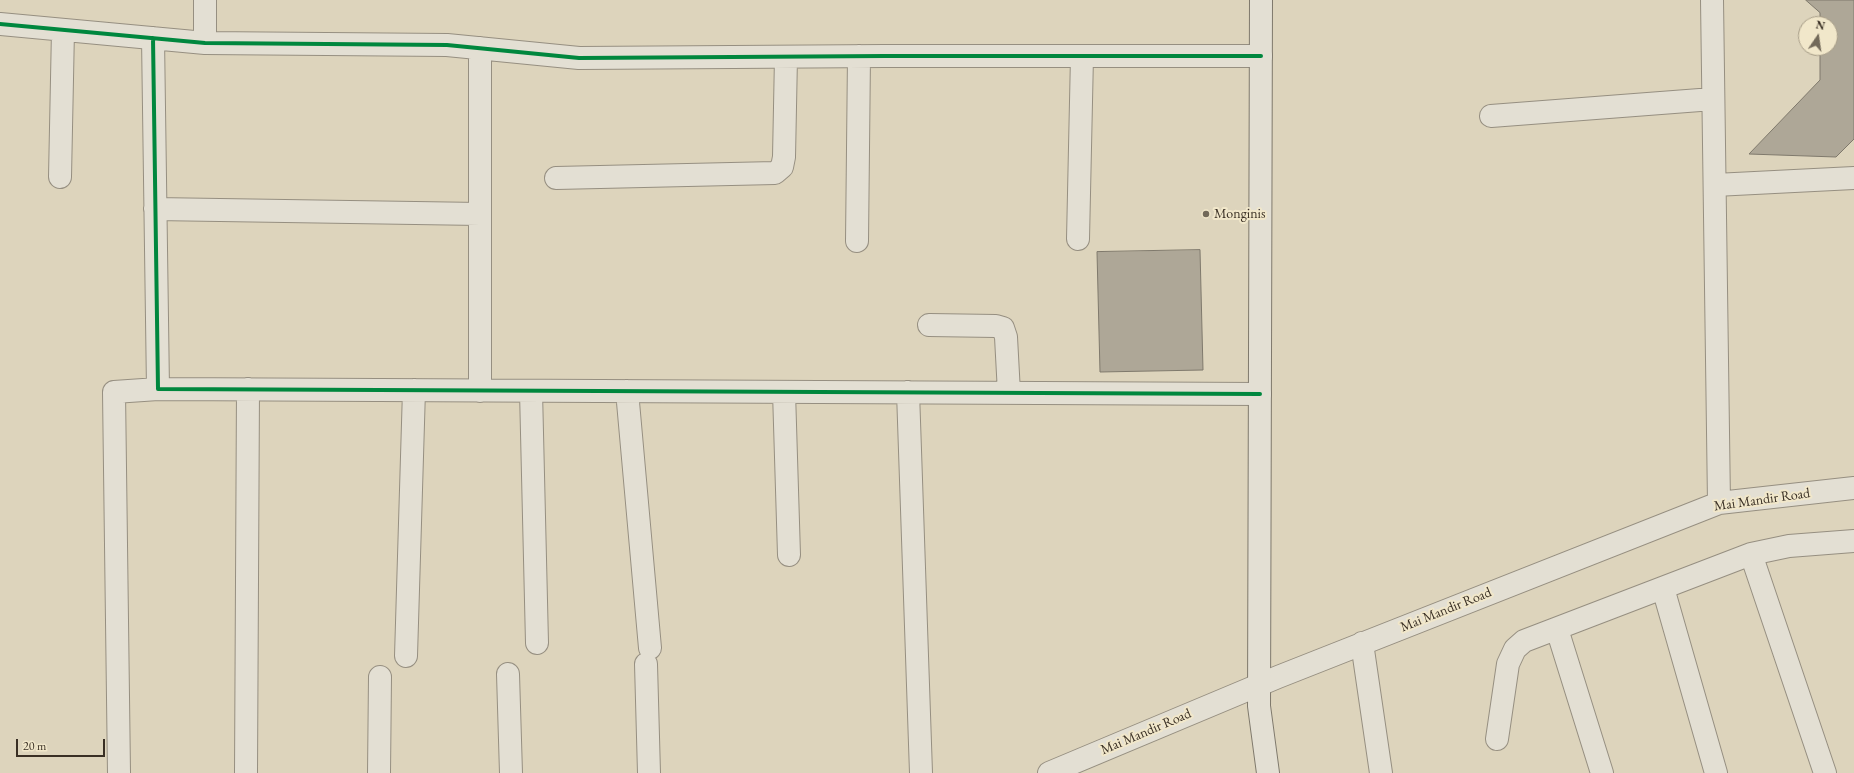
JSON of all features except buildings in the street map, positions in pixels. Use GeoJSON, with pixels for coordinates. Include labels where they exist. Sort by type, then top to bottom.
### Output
{"type":"FeatureCollection","features":[{"type":"Feature","properties":{"kind":"street"},"geometry":{"type":"LineString","coordinates":[[205,0],[205,43]]}},
{"type":"Feature","properties":{"kind":"street"},"geometry":{"type":"LineString","coordinates":[[1261,0],[1259,706],[1268,773]]}},
{"type":"Feature","properties":{"kind":"street"},"geometry":{"type":"LineString","coordinates":[[1712,0],[1719,503]]}},
{"type":"Feature","properties":{"kind":"street"},"geometry":{"type":"LineString","coordinates":[[0,24],[205,43],[447,44],[579,58],[786,56],[1261,56]]}},
{"type":"Feature","properties":{"kind":"street"},"geometry":{"type":"LineString","coordinates":[[60,177],[63,30]]}},
{"type":"Feature","properties":{"kind":"street"},"geometry":{"type":"LineString","coordinates":[[153,38],[158,389]]}},
{"type":"Feature","properties":{"kind":"street"},"geometry":{"type":"LineString","coordinates":[[480,48],[480,391]]}},
{"type":"Feature","properties":{"kind":"street"},"geometry":{"type":"LineString","coordinates":[[556,178],[775,173],[782,167],[784,157],[786,56]]}},
{"type":"Feature","properties":{"kind":"street"},"geometry":{"type":"LineString","coordinates":[[857,241],[859,56]]}},
{"type":"Feature","properties":{"kind":"street"},"geometry":{"type":"LineString","coordinates":[[1078,239],[1082,56]]}},
{"type":"Feature","properties":{"kind":"street"},"geometry":{"type":"LineString","coordinates":[[1492,116],[1713,99]]}},
{"type":"Feature","properties":{"kind":"street"},"geometry":{"type":"LineString","coordinates":[[1714,185],[1854,178]]}},
{"type":"Feature","properties":{"kind":"street"},"geometry":{"type":"LineString","coordinates":[[155,208],[480,214]]}},
{"type":"Feature","properties":{"kind":"street"},"geometry":{"type":"LineString","coordinates":[[928,325],[996,326],[1003,328],[1006,337],[1009,393]]}},
{"type":"Feature","properties":{"kind":"street"},"geometry":{"type":"LineString","coordinates":[[119,773],[114,392],[158,389],[248,389],[1260,394]]}},
{"type":"Feature","properties":{"kind":"street"},"geometry":{"type":"LineString","coordinates":[[246,773],[248,389]]}},
{"type":"Feature","properties":{"kind":"street"},"geometry":{"type":"LineString","coordinates":[[406,656],[414,390]]}},
{"type":"Feature","properties":{"kind":"street"},"geometry":{"type":"LineString","coordinates":[[530,391],[537,643]]}},
{"type":"Feature","properties":{"kind":"street"},"geometry":{"type":"LineString","coordinates":[[627,391],[648,656],[649,773]]}},
{"type":"Feature","properties":{"kind":"street"},"geometry":{"type":"LineString","coordinates":[[784,392],[789,555]]}},
{"type":"Feature","properties":{"kind":"street"},"geometry":{"type":"LineString","coordinates":[[908,392],[921,773]]}},
{"type":"Feature","properties":{"kind":"street","name":"Mai Mandir Road"},"geometry":{"type":"LineString","coordinates":[[1049,773],[1260,684],[1719,503],[1854,488]]}},
{"type":"Feature","properties":{"kind":"street"},"geometry":{"type":"LineString","coordinates":[[1497,739],[1508,664],[1515,649],[1524,642],[1751,554],[1789,546],[1854,541]]}},
{"type":"Feature","properties":{"kind":"street"},"geometry":{"type":"LineString","coordinates":[[1751,554],[1825,773]]}},
{"type":"Feature","properties":{"kind":"street"},"geometry":{"type":"LineString","coordinates":[[1663,588],[1716,773]]}},
{"type":"Feature","properties":{"kind":"street"},"geometry":{"type":"LineString","coordinates":[[1557,629],[1602,773]]}},
{"type":"Feature","properties":{"kind":"street"},"geometry":{"type":"LineString","coordinates":[[1362,643],[1381,773]]}},
{"type":"Feature","properties":{"kind":"street"},"geometry":{"type":"LineString","coordinates":[[508,674],[511,773]]}},
{"type":"Feature","properties":{"kind":"street"},"geometry":{"type":"LineString","coordinates":[[379,773],[380,677]]}},
{"type":"Feature","properties":{"kind":"cycle path"},"geometry":{"type":"LineString","coordinates":[[0,24],[205,43],[447,45],[579,58],[1261,56]]}},
{"type":"Feature","properties":{"kind":"cycle path"},"geometry":{"type":"LineString","coordinates":[[153,38],[158,389],[1260,394]]}},
{"type":"Feature","properties":{"kind":"place","name":"Monginis"},"geometry":{"type":"Point","coordinates":[1206,214]}}]}
